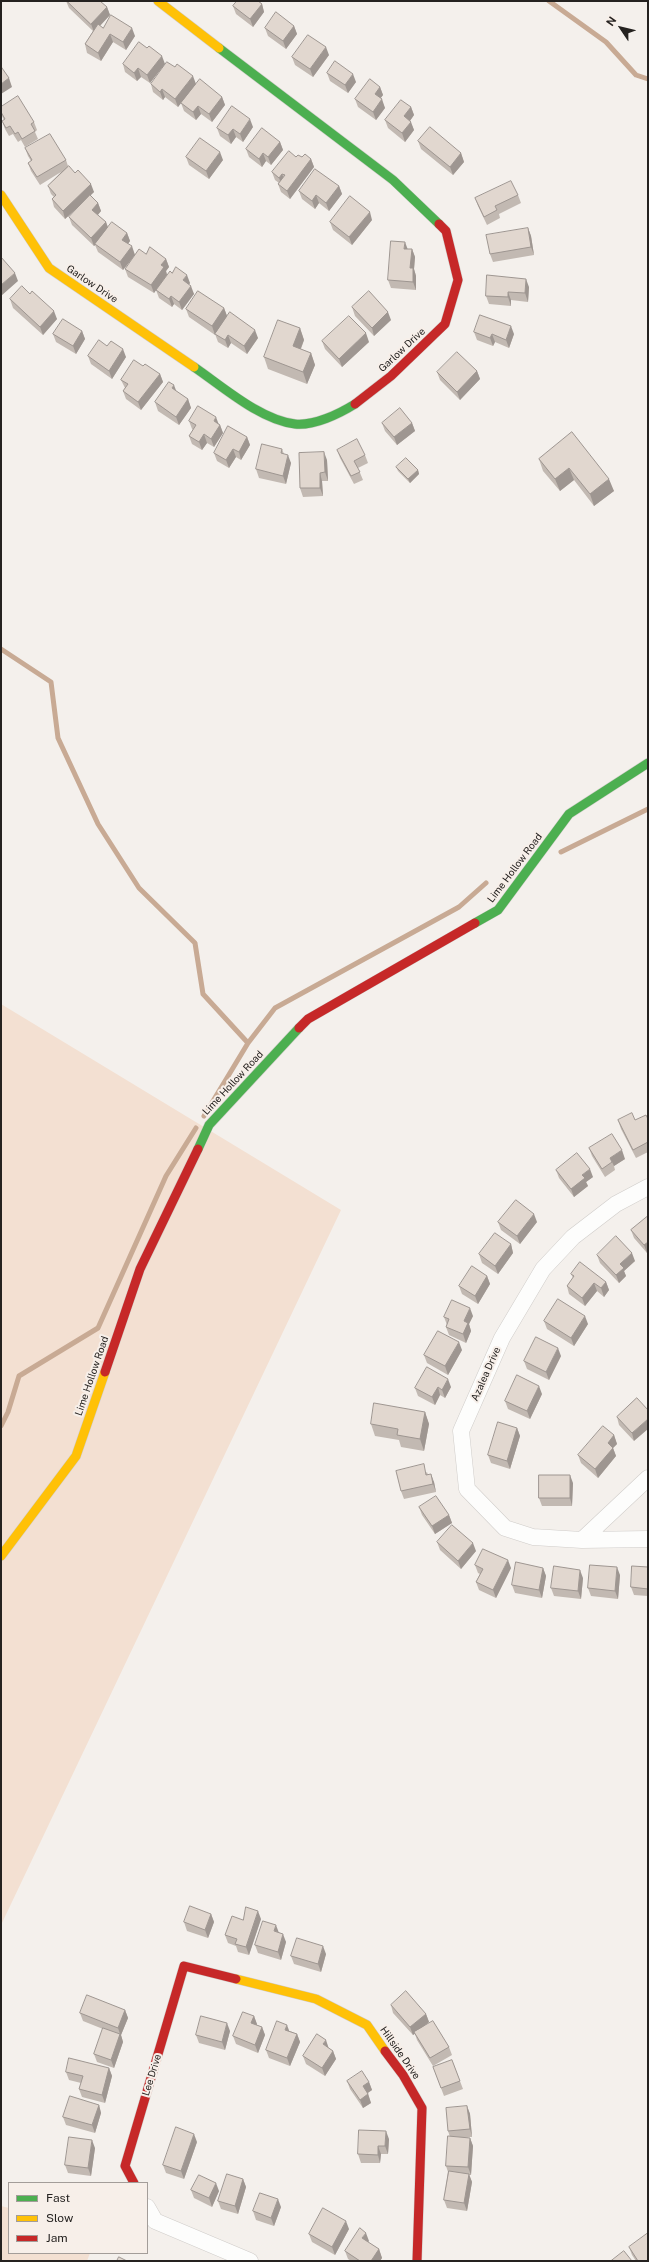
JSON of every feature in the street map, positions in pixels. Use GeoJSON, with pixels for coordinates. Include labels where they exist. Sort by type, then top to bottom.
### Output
{"type":"FeatureCollection","features":[{"type":"Feature","properties":{"kind":"street","name":"Garlow Drive"},"geometry":{"type":"LineString","coordinates":[[1,195],[48,268],[261,413],[286,422],[295,424],[327,419],[354,405],[391,376],[445,324],[458,280],[446,231],[394,180],[158,1]]}},
{"type":"Feature","properties":{"kind":"street","name":"Lime Hollow Road"},"geometry":{"type":"LineString","coordinates":[[1,1556],[76,1456],[140,1269],[209,1125],[308,1019],[498,910],[569,814],[648,763]]}},
{"type":"Feature","properties":{"kind":"street","name":"Azalea Drive"},"geometry":{"type":"LineString","coordinates":[[648,1187],[616,1204],[573,1237],[543,1269],[502,1338],[461,1431],[467,1489],[505,1528],[534,1537],[582,1540],[648,1539]]}},
{"type":"Feature","properties":{"kind":"street"},"geometry":{"type":"LineString","coordinates":[[582,1540],[648,1478]]}},
{"type":"Feature","properties":{"kind":"street","name":"Lee Drive"},"geometry":{"type":"LineString","coordinates":[[133,2182],[125,2166],[184,1966]]}},
{"type":"Feature","properties":{"kind":"street","name":"Hillside Drive"},"geometry":{"type":"LineString","coordinates":[[184,1966],[316,1999],[367,2026],[403,2075],[422,2108],[417,2261]]}},
{"type":"Feature","properties":{"kind":"street"},"geometry":{"type":"LineString","coordinates":[[148,2209],[155,2222],[250,2261]]}},
{"type":"Feature","properties":{"kind":"shaded area"},"geometry":{"type":"Polygon","coordinates":[[[1,1004],[341,1210],[1,1925],[1,1004]]]}},
{"type":"Feature","properties":{"kind":"shaded area"},"geometry":{"type":"Polygon","coordinates":[[[1,2206],[8,2208],[8,2254],[90,2254],[87,2261],[1,2261],[1,2206]]]}},
{"type":"Feature","properties":{"kind":"building"},"geometry":{"type":"Polygon","coordinates":[[[67,1],[100,1],[107,7],[91,24],[67,1]]]}},
{"type":"Feature","properties":{"kind":"building"},"geometry":{"type":"Polygon","coordinates":[[[237,1],[258,1],[262,4],[250,19],[233,6],[237,1]]]}},
{"type":"Feature","properties":{"kind":"building"},"geometry":{"type":"Polygon","coordinates":[[[276,12],[294,26],[283,41],[265,28],[276,12]]]}},
{"type":"Feature","properties":{"kind":"building"},"geometry":{"type":"Polygon","coordinates":[[[111,15],[132,28],[123,42],[110,34],[98,53],[85,44],[98,24],[103,28],[111,15]]]}},
{"type":"Feature","properties":{"kind":"building"},"geometry":{"type":"Polygon","coordinates":[[[308,35],[326,47],[310,69],[292,57],[308,35]]]}},
{"type":"Feature","properties":{"kind":"building"},"geometry":{"type":"Polygon","coordinates":[[[139,42],[147,48],[149,46],[162,56],[147,75],[138,68],[134,73],[123,64],[139,42]]]}},
{"type":"Feature","properties":{"kind":"building"},"geometry":{"type":"Polygon","coordinates":[[[335,61],[353,74],[345,85],[327,73],[335,61]]]}},
{"type":"Feature","properties":{"kind":"building"},"geometry":{"type":"Polygon","coordinates":[[[167,62],[175,67],[177,64],[193,76],[175,99],[162,89],[160,92],[151,84],[167,62]]]}},
{"type":"Feature","properties":{"kind":"building"},"geometry":{"type":"Polygon","coordinates":[[[2,68],[9,78],[1,84],[1,69],[2,68]]]}},
{"type":"Feature","properties":{"kind":"building"},"geometry":{"type":"Polygon","coordinates":[[[200,79],[222,97],[209,114],[198,106],[193,112],[181,103],[200,79]]]}},
{"type":"Feature","properties":{"kind":"building"},"geometry":{"type":"Polygon","coordinates":[[[370,79],[380,87],[375,94],[382,99],[373,112],[355,99],[370,79]]]}},
{"type":"Feature","properties":{"kind":"building"},"geometry":{"type":"Polygon","coordinates":[[[18,96],[34,122],[31,124],[35,131],[22,139],[18,132],[15,134],[10,126],[6,128],[2,121],[5,119],[1,112],[1,107],[18,96]]]}},
{"type":"Feature","properties":{"kind":"building"},"geometry":{"type":"Polygon","coordinates":[[[401,100],[411,107],[404,116],[411,122],[402,133],[385,120],[401,100]]]}},
{"type":"Feature","properties":{"kind":"building"},"geometry":{"type":"Polygon","coordinates":[[[232,106],[250,119],[240,134],[233,129],[228,135],[217,128],[232,106]]]}},
{"type":"Feature","properties":{"kind":"building"},"geometry":{"type":"Polygon","coordinates":[[[430,127],[461,153],[450,167],[418,141],[430,127]]]}},
{"type":"Feature","properties":{"kind":"building"},"geometry":{"type":"Polygon","coordinates":[[[262,128],[280,142],[268,157],[263,153],[259,159],[246,149],[262,128]]]}},
{"type":"Feature","properties":{"kind":"building"},"geometry":{"type":"Polygon","coordinates":[[[50,134],[66,160],[37,177],[28,163],[32,160],[25,148],[50,134]]]}},
{"type":"Feature","properties":{"kind":"building"},"geometry":{"type":"Polygon","coordinates":[[[200,138],[220,152],[206,171],[186,157],[200,138]]]}},
{"type":"Feature","properties":{"kind":"building"},"geometry":{"type":"Polygon","coordinates":[[[289,151],[296,157],[298,155],[302,157],[305,154],[311,159],[287,191],[278,184],[285,175],[282,174],[279,178],[272,172],[289,151]]]}},
{"type":"Feature","properties":{"kind":"building"},"geometry":{"type":"Polygon","coordinates":[[[69,166],[75,173],[78,170],[91,184],[63,211],[52,199],[56,195],[48,186],[69,166]]]}},
{"type":"Feature","properties":{"kind":"building"},"geometry":{"type":"Polygon","coordinates":[[[315,169],[339,186],[326,203],[316,195],[312,201],[299,191],[315,169]]]}},
{"type":"Feature","properties":{"kind":"building"},"geometry":{"type":"Polygon","coordinates":[[[511,181],[518,195],[495,206],[497,210],[484,217],[475,198],[511,181]]]}},
{"type":"Feature","properties":{"kind":"building"},"geometry":{"type":"Polygon","coordinates":[[[90,195],[98,203],[92,210],[106,222],[91,238],[69,217],[90,195]]]}},
{"type":"Feature","properties":{"kind":"building"},"geometry":{"type":"Polygon","coordinates":[[[350,196],[370,212],[349,237],[330,222],[350,196]]]}},
{"type":"Feature","properties":{"kind":"building"},"geometry":{"type":"Polygon","coordinates":[[[112,222],[127,233],[122,240],[132,246],[120,262],[95,244],[112,222]]]}},
{"type":"Feature","properties":{"kind":"building"},"geometry":{"type":"Polygon","coordinates":[[[528,228],[531,247],[490,254],[486,235],[528,228]]]}},
{"type":"Feature","properties":{"kind":"building"},"geometry":{"type":"Polygon","coordinates":[[[391,241],[405,242],[404,249],[412,249],[410,268],[413,268],[413,282],[388,280],[391,241]]]}},
{"type":"Feature","properties":{"kind":"building"},"geometry":{"type":"Polygon","coordinates":[[[150,247],[166,259],[161,265],[164,267],[151,285],[125,269],[139,249],[146,254],[150,247]]]}},
{"type":"Feature","properties":{"kind":"building"},"geometry":{"type":"Polygon","coordinates":[[[1,257],[15,273],[1,285],[1,257]]]}},
{"type":"Feature","properties":{"kind":"building"},"geometry":{"type":"Polygon","coordinates":[[[176,267],[187,275],[183,280],[191,286],[179,302],[171,296],[169,299],[156,290],[170,271],[172,273],[176,267]]]}},
{"type":"Feature","properties":{"kind":"building"},"geometry":{"type":"Polygon","coordinates":[[[487,275],[526,279],[525,293],[508,292],[508,297],[486,296],[487,275]]]}},
{"type":"Feature","properties":{"kind":"building"},"geometry":{"type":"Polygon","coordinates":[[[22,286],[30,294],[32,291],[54,311],[40,327],[10,299],[22,286]]]}},
{"type":"Feature","properties":{"kind":"building"},"geometry":{"type":"Polygon","coordinates":[[[198,291],[224,308],[212,326],[186,309],[198,291]]]}},
{"type":"Feature","properties":{"kind":"building"},"geometry":{"type":"Polygon","coordinates":[[[369,291],[388,312],[372,328],[352,307],[369,291]]]}},
{"type":"Feature","properties":{"kind":"building"},"geometry":{"type":"Polygon","coordinates":[[[230,312],[255,330],[244,346],[228,335],[225,340],[215,334],[230,312]]]}},
{"type":"Feature","properties":{"kind":"building"},"geometry":{"type":"Polygon","coordinates":[[[480,315],[511,326],[506,340],[492,334],[490,338],[474,332],[480,315]]]}},
{"type":"Feature","properties":{"kind":"building"},"geometry":{"type":"Polygon","coordinates":[[[349,316],[366,333],[339,359],[322,341],[349,316]]]}},
{"type":"Feature","properties":{"kind":"building"},"geometry":{"type":"Polygon","coordinates":[[[63,319],[82,331],[73,346],[53,334],[63,319]]]}},
{"type":"Feature","properties":{"kind":"building"},"geometry":{"type":"Polygon","coordinates":[[[278,320],[300,328],[293,346],[311,353],[303,372],[264,357],[278,320]]]}},
{"type":"Feature","properties":{"kind":"building"},"geometry":{"type":"Polygon","coordinates":[[[99,340],[107,346],[111,341],[123,349],[109,371],[88,356],[99,340]]]}},
{"type":"Feature","properties":{"kind":"building"},"geometry":{"type":"Polygon","coordinates":[[[457,352],[477,371],[457,392],[437,372],[457,352]]]}},
{"type":"Feature","properties":{"kind":"building"},"geometry":{"type":"Polygon","coordinates":[[[134,360],[143,366],[145,364],[160,374],[138,402],[123,391],[128,384],[121,380],[134,360]]]}},
{"type":"Feature","properties":{"kind":"building"},"geometry":{"type":"Polygon","coordinates":[[[169,382],[174,385],[172,388],[188,399],[176,417],[155,402],[169,382]]]}},
{"type":"Feature","properties":{"kind":"building"},"geometry":{"type":"Polygon","coordinates":[[[198,406],[216,417],[214,421],[220,425],[211,439],[204,434],[199,442],[189,436],[196,425],[189,421],[198,406]]]}},
{"type":"Feature","properties":{"kind":"building"},"geometry":{"type":"Polygon","coordinates":[[[400,408],[412,423],[394,437],[382,423],[400,408]]]}},
{"type":"Feature","properties":{"kind":"building"},"geometry":{"type":"Polygon","coordinates":[[[228,426],[247,437],[239,452],[233,449],[226,460],[214,453],[228,426]]]}},
{"type":"Feature","properties":{"kind":"building"},"geometry":{"type":"Polygon","coordinates":[[[572,432],[609,479],[590,494],[569,468],[555,479],[539,459],[572,432]]]}},
{"type":"Feature","properties":{"kind":"building"},"geometry":{"type":"Polygon","coordinates":[[[357,439],[365,455],[354,461],[360,472],[351,476],[337,450],[357,439]]]}},
{"type":"Feature","properties":{"kind":"building"},"geometry":{"type":"Polygon","coordinates":[[[262,444],[282,449],[281,453],[288,455],[283,476],[256,469],[262,444]]]}},
{"type":"Feature","properties":{"kind":"building"},"geometry":{"type":"Polygon","coordinates":[[[324,452],[325,472],[320,473],[320,488],[300,488],[299,453],[324,452]]]}},
{"type":"Feature","properties":{"kind":"building"},"geometry":{"type":"Polygon","coordinates":[[[406,458],[418,470],[408,479],[396,467],[406,458]]]}},
{"type":"Feature","properties":{"kind":"building"},"geometry":{"type":"Polygon","coordinates":[[[632,1113],[635,1120],[646,1115],[648,1119],[648,1142],[633,1150],[618,1120],[632,1113]]]}},
{"type":"Feature","properties":{"kind":"building"},"geometry":{"type":"Polygon","coordinates":[[[612,1134],[622,1150],[610,1158],[612,1162],[602,1169],[589,1148],[612,1134]]]}},
{"type":"Feature","properties":{"kind":"building"},"geometry":{"type":"Polygon","coordinates":[[[577,1153],[590,1169],[582,1175],[585,1178],[571,1189],[556,1170],[577,1153]]]}},
{"type":"Feature","properties":{"kind":"building"},"geometry":{"type":"Polygon","coordinates":[[[516,1200],[534,1214],[517,1236],[498,1222],[516,1200]]]}},
{"type":"Feature","properties":{"kind":"building"},"geometry":{"type":"Polygon","coordinates":[[[648,1216],[648,1242],[644,1245],[631,1230],[648,1216]]]}},
{"type":"Feature","properties":{"kind":"building"},"geometry":{"type":"Polygon","coordinates":[[[495,1233],[511,1244],[495,1266],[479,1254],[495,1233]]]}},
{"type":"Feature","properties":{"kind":"building"},"geometry":{"type":"Polygon","coordinates":[[[616,1236],[632,1253],[620,1264],[624,1268],[616,1275],[597,1255],[616,1236]]]}},
{"type":"Feature","properties":{"kind":"building"},"geometry":{"type":"Polygon","coordinates":[[[580,1262],[606,1282],[601,1288],[594,1283],[582,1298],[567,1286],[574,1276],[571,1274],[580,1262]]]}},
{"type":"Feature","properties":{"kind":"building"},"geometry":{"type":"Polygon","coordinates":[[[472,1266],[487,1276],[475,1296],[459,1286],[472,1266]]]}},
{"type":"Feature","properties":{"kind":"building"},"geometry":{"type":"Polygon","coordinates":[[[558,1299],[585,1316],[571,1338],[544,1321],[558,1299]]]}},
{"type":"Feature","properties":{"kind":"building"},"geometry":{"type":"Polygon","coordinates":[[[452,1300],[470,1308],[464,1321],[468,1323],[463,1334],[446,1327],[449,1319],[444,1317],[452,1300]]]}},
{"type":"Feature","properties":{"kind":"building"},"geometry":{"type":"Polygon","coordinates":[[[438,1331],[459,1342],[445,1366],[424,1355],[438,1331]]]}},
{"type":"Feature","properties":{"kind":"building"},"geometry":{"type":"Polygon","coordinates":[[[536,1337],[558,1348],[546,1372],[524,1361],[536,1337]]]}},
{"type":"Feature","properties":{"kind":"building"},"geometry":{"type":"Polygon","coordinates":[[[427,1367],[448,1379],[442,1390],[438,1387],[432,1397],[415,1388],[427,1367]]]}},
{"type":"Feature","properties":{"kind":"building"},"geometry":{"type":"Polygon","coordinates":[[[517,1375],[539,1386],[527,1411],[505,1401],[517,1375]]]}},
{"type":"Feature","properties":{"kind":"building"},"geometry":{"type":"Polygon","coordinates":[[[637,1398],[648,1410],[648,1419],[632,1433],[617,1417],[637,1398]]]}},
{"type":"Feature","properties":{"kind":"building"},"geometry":{"type":"Polygon","coordinates":[[[374,1403],[425,1412],[420,1439],[397,1435],[398,1429],[371,1424],[374,1403]]]}},
{"type":"Feature","properties":{"kind":"building"},"geometry":{"type":"Polygon","coordinates":[[[498,1422],[517,1428],[507,1461],[488,1455],[498,1422]]]}},
{"type":"Feature","properties":{"kind":"building"},"geometry":{"type":"Polygon","coordinates":[[[603,1426],[614,1435],[608,1443],[613,1448],[595,1469],[578,1455],[603,1426]]]}},
{"type":"Feature","properties":{"kind":"building"},"geometry":{"type":"Polygon","coordinates":[[[424,1464],[426,1475],[431,1474],[433,1484],[401,1491],[396,1471],[424,1464]]]}},
{"type":"Feature","properties":{"kind":"building"},"geometry":{"type":"Polygon","coordinates":[[[539,1475],[570,1475],[570,1498],[539,1498],[539,1475]]]}},
{"type":"Feature","properties":{"kind":"building"},"geometry":{"type":"Polygon","coordinates":[[[436,1496],[449,1515],[432,1526],[419,1507],[436,1496]]]}},
{"type":"Feature","properties":{"kind":"building"},"geometry":{"type":"Polygon","coordinates":[[[452,1525],[473,1543],[458,1561],[437,1542],[452,1525]]]}},
{"type":"Feature","properties":{"kind":"building"},"geometry":{"type":"Polygon","coordinates":[[[483,1549],[508,1560],[493,1590],[476,1582],[483,1569],[475,1565],[483,1549]]]}},
{"type":"Feature","properties":{"kind":"building"},"geometry":{"type":"Polygon","coordinates":[[[516,1562],[543,1568],[539,1590],[512,1585],[516,1562]]]}},
{"type":"Feature","properties":{"kind":"building"},"geometry":{"type":"Polygon","coordinates":[[[590,1565],[617,1567],[615,1591],[588,1588],[590,1565]]]}},
{"type":"Feature","properties":{"kind":"building"},"geometry":{"type":"Polygon","coordinates":[[[554,1566],[580,1570],[578,1591],[551,1588],[554,1566]]]}},
{"type":"Feature","properties":{"kind":"building"},"geometry":{"type":"Polygon","coordinates":[[[632,1566],[648,1567],[648,1589],[631,1587],[632,1566]]]}},
{"type":"Feature","properties":{"kind":"building"},"geometry":{"type":"Polygon","coordinates":[[[190,1906],[211,1914],[205,1930],[184,1922],[190,1906]]]}},
{"type":"Feature","properties":{"kind":"building"},"geometry":{"type":"Polygon","coordinates":[[[246,1907],[258,1911],[246,1947],[235,1944],[237,1939],[225,1935],[232,1916],[243,1920],[246,1907]]]}},
{"type":"Feature","properties":{"kind":"building"},"geometry":{"type":"Polygon","coordinates":[[[263,1921],[276,1925],[274,1931],[283,1934],[278,1952],[255,1945],[263,1921]]]}},
{"type":"Feature","properties":{"kind":"building"},"geometry":{"type":"Polygon","coordinates":[[[297,1938],[323,1946],[318,1964],[291,1956],[297,1938]]]}},
{"type":"Feature","properties":{"kind":"building"},"geometry":{"type":"Polygon","coordinates":[[[406,1991],[426,2014],[410,2027],[391,2005],[406,1991]]]}},
{"type":"Feature","properties":{"kind":"building"},"geometry":{"type":"Polygon","coordinates":[[[87,1995],[125,2010],[118,2028],[80,2013],[87,1995]]]}},
{"type":"Feature","properties":{"kind":"building"},"geometry":{"type":"Polygon","coordinates":[[[243,2012],[254,2016],[251,2023],[262,2027],[255,2045],[233,2036],[243,2012]]]}},
{"type":"Feature","properties":{"kind":"building"},"geometry":{"type":"Polygon","coordinates":[[[201,2016],[227,2023],[222,2042],[196,2035],[201,2016]]]}},
{"type":"Feature","properties":{"kind":"building"},"geometry":{"type":"Polygon","coordinates":[[[277,2021],[287,2025],[285,2030],[297,2034],[287,2058],[266,2050],[277,2021]]]}},
{"type":"Feature","properties":{"kind":"building"},"geometry":{"type":"Polygon","coordinates":[[[433,2021],[449,2047],[430,2058],[414,2032],[433,2021]]]}},
{"type":"Feature","properties":{"kind":"building"},"geometry":{"type":"Polygon","coordinates":[[[103,2028],[120,2034],[111,2060],[94,2054],[103,2028]]]}},
{"type":"Feature","properties":{"kind":"building"},"geometry":{"type":"Polygon","coordinates":[[[317,2034],[326,2040],[323,2044],[333,2051],[322,2068],[303,2056],[317,2034]]]}},
{"type":"Feature","properties":{"kind":"building"},"geometry":{"type":"Polygon","coordinates":[[[69,2058],[109,2068],[102,2095],[79,2089],[83,2076],[66,2072],[69,2058]]]}},
{"type":"Feature","properties":{"kind":"building"},"geometry":{"type":"Polygon","coordinates":[[[452,2060],[460,2081],[441,2088],[433,2067],[452,2060]]]}},
{"type":"Feature","properties":{"kind":"building"},"geometry":{"type":"Polygon","coordinates":[[[362,2071],[369,2082],[363,2086],[368,2094],[360,2100],[347,2081],[362,2071]]]}},
{"type":"Feature","properties":{"kind":"building"},"geometry":{"type":"Polygon","coordinates":[[[70,2096],[99,2105],[92,2125],[63,2117],[70,2096]]]}},
{"type":"Feature","properties":{"kind":"building"},"geometry":{"type":"Polygon","coordinates":[[[467,2106],[470,2129],[448,2131],[446,2108],[467,2106]]]}},
{"type":"Feature","properties":{"kind":"building"},"geometry":{"type":"Polygon","coordinates":[[[176,2127],[194,2134],[181,2171],[163,2165],[176,2127]]]}},
{"type":"Feature","properties":{"kind":"building"},"geometry":{"type":"Polygon","coordinates":[[[359,2130],[386,2131],[385,2146],[378,2146],[378,2155],[358,2154],[359,2130]]]}},
{"type":"Feature","properties":{"kind":"building"},"geometry":{"type":"Polygon","coordinates":[[[448,2136],[470,2138],[468,2167],[446,2166],[448,2136]]]}},
{"type":"Feature","properties":{"kind":"building"},"geometry":{"type":"Polygon","coordinates":[[[69,2137],[92,2140],[88,2168],[65,2165],[69,2137]]]}},
{"type":"Feature","properties":{"kind":"building"},"geometry":{"type":"Polygon","coordinates":[[[449,2171],[469,2174],[464,2203],[444,2200],[449,2171]]]}},
{"type":"Feature","properties":{"kind":"building"},"geometry":{"type":"Polygon","coordinates":[[[227,2174],[243,2179],[235,2206],[218,2201],[227,2174]]]}},
{"type":"Feature","properties":{"kind":"building"},"geometry":{"type":"Polygon","coordinates":[[[199,2175],[216,2183],[209,2198],[191,2190],[199,2175]]]}},
{"type":"Feature","properties":{"kind":"building"},"geometry":{"type":"Polygon","coordinates":[[[260,2193],[278,2199],[271,2218],[253,2211],[260,2193]]]}},
{"type":"Feature","properties":{"kind":"building"},"geometry":{"type":"Polygon","coordinates":[[[323,2208],[346,2221],[332,2247],[309,2234],[323,2208]]]}},
{"type":"Feature","properties":{"kind":"building"},"geometry":{"type":"Polygon","coordinates":[[[360,2228],[366,2233],[362,2238],[379,2249],[371,2261],[360,2261],[345,2251],[360,2228]]]}},
{"type":"Feature","properties":{"kind":"building"},"geometry":{"type":"Polygon","coordinates":[[[648,2233],[648,2261],[638,2261],[629,2247],[648,2233]]]}},
{"type":"Feature","properties":{"kind":"building"},"geometry":{"type":"Polygon","coordinates":[[[624,2251],[632,2261],[611,2261],[624,2251]]]}},
{"type":"Feature","properties":{"kind":"building"},"geometry":{"type":"Polygon","coordinates":[[[119,2257],[127,2261],[117,2261],[119,2257]]]}},
{"type":"Feature","properties":{"kind":"waterway"},"geometry":{"type":"LineString","coordinates":[[549,1],[606,42],[636,75],[648,79]]}},
{"type":"Feature","properties":{"kind":"waterway"},"geometry":{"type":"LineString","coordinates":[[1,649],[51,682],[58,738],[98,824],[139,888],[195,943],[203,994],[248,1043]]}},
{"type":"Feature","properties":{"kind":"waterway"},"geometry":{"type":"LineString","coordinates":[[561,852],[648,809]]}},
{"type":"Feature","properties":{"kind":"waterway"},"geometry":{"type":"LineString","coordinates":[[204,1116],[248,1043],[275,1008],[459,907],[486,883]]}},
{"type":"Feature","properties":{"kind":"waterway"},"geometry":{"type":"LineString","coordinates":[[1,1426],[8,1412],[19,1376],[98,1328],[166,1176],[196,1128]]}},
{"type":"Feature","properties":{"kind":"traffic: fast"},"geometry":{"type":"LineString","coordinates":[[219,48],[393,180],[439,224]]}},
{"type":"Feature","properties":{"kind":"traffic: fast"},"geometry":{"type":"LineString","coordinates":[[194,367],[255,409],[268,416],[295,424],[318,421],[342,412],[355,404]]}},
{"type":"Feature","properties":{"kind":"traffic: fast"},"geometry":{"type":"LineString","coordinates":[[475,923],[498,910],[569,814],[648,763]]}},
{"type":"Feature","properties":{"kind":"traffic: fast"},"geometry":{"type":"LineString","coordinates":[[198,1149],[209,1125],[299,1028]]}},
{"type":"Feature","properties":{"kind":"traffic: slow"},"geometry":{"type":"LineString","coordinates":[[158,1],[219,48]]}},
{"type":"Feature","properties":{"kind":"traffic: slow"},"geometry":{"type":"LineString","coordinates":[[1,195],[49,268],[194,367]]}},
{"type":"Feature","properties":{"kind":"traffic: slow"},"geometry":{"type":"LineString","coordinates":[[1,1556],[76,1456],[105,1372]]}},
{"type":"Feature","properties":{"kind":"traffic: slow"},"geometry":{"type":"LineString","coordinates":[[236,1979],[316,1999],[367,2025],[385,2051]]}},
{"type":"Feature","properties":{"kind":"traffic: jam"},"geometry":{"type":"LineString","coordinates":[[355,404],[391,376],[445,324],[458,280],[446,231],[439,224]]}},
{"type":"Feature","properties":{"kind":"traffic: jam"},"geometry":{"type":"LineString","coordinates":[[299,1028],[308,1019],[475,923]]}},
{"type":"Feature","properties":{"kind":"traffic: jam"},"geometry":{"type":"LineString","coordinates":[[105,1372],[140,1269],[198,1149]]}},
{"type":"Feature","properties":{"kind":"traffic: jam"},"geometry":{"type":"LineString","coordinates":[[133,2182],[125,2166],[184,1966],[236,1979]]}},
{"type":"Feature","properties":{"kind":"traffic: jam"},"geometry":{"type":"LineString","coordinates":[[385,2051],[403,2075],[422,2108],[417,2261]]}}]}
